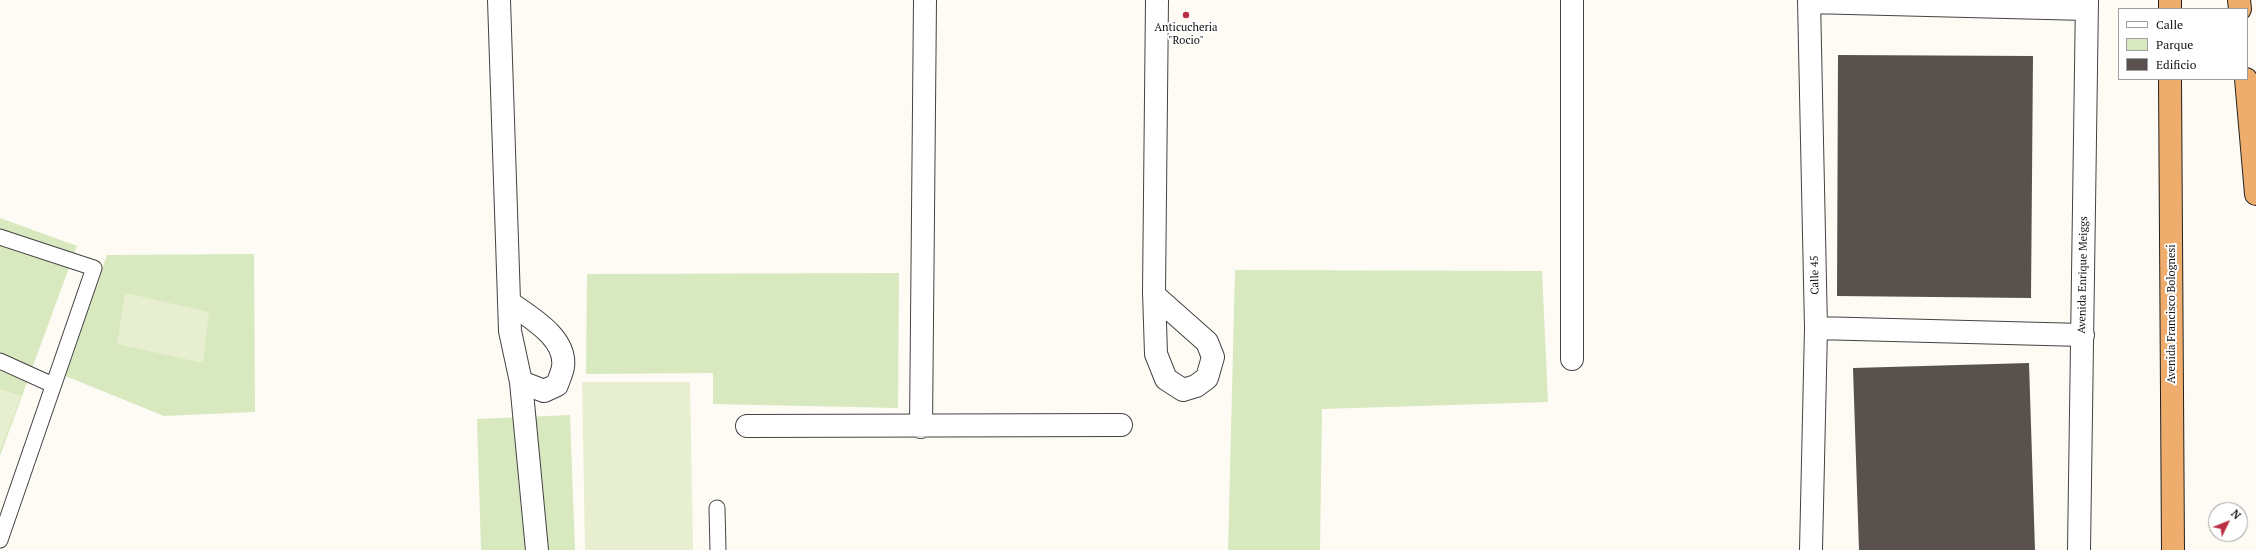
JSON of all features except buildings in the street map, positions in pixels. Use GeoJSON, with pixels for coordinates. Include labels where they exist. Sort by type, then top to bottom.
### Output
{"type":"FeatureCollection","features":[{"type":"Feature","properties":{"kind":"highway","name":"Avenida Francisco Bolognesi"},"geometry":{"type":"LineString","coordinates":[[2170,80],[2173,550]]}},
{"type":"Feature","properties":{"kind":"highway"},"geometry":{"type":"LineString","coordinates":[[2246,80],[2256,194]]}},
{"type":"Feature","properties":{"kind":"street"},"geometry":{"type":"LineString","coordinates":[[499,0],[510,331],[521,382],[537,550]]}},
{"type":"Feature","properties":{"kind":"street"},"geometry":{"type":"LineString","coordinates":[[921,426],[925,0]]}},
{"type":"Feature","properties":{"kind":"street"},"geometry":{"type":"LineString","coordinates":[[1154,295],[1157,0]]}},
{"type":"Feature","properties":{"kind":"street"},"geometry":{"type":"LineString","coordinates":[[1572,0],[1572,359]]}},
{"type":"Feature","properties":{"kind":"street"},"geometry":{"type":"LineString","coordinates":[[1809,1],[2086,4]]}},
{"type":"Feature","properties":{"kind":"street","name":"Calle 45"},"geometry":{"type":"LineString","coordinates":[[1809,1],[1816,328],[1811,550]]}},
{"type":"Feature","properties":{"kind":"street","name":"Avenida Enrique Meiggs"},"geometry":{"type":"LineString","coordinates":[[2079,550],[2083,335],[2086,4]]}},
{"type":"Feature","properties":{"kind":"street"},"geometry":{"type":"LineString","coordinates":[[509,302],[544,328],[559,346],[563,366],[557,385],[544,391],[521,382]]}},
{"type":"Feature","properties":{"kind":"street"},"geometry":{"type":"LineString","coordinates":[[1816,328],[2083,335]]}},
{"type":"Feature","properties":{"kind":"street"},"geometry":{"type":"LineString","coordinates":[[747,426],[1121,426]]}},
{"type":"Feature","properties":{"kind":"lane"},"geometry":{"type":"LineString","coordinates":[[0,238],[94,268],[0,540]]}},
{"type":"Feature","properties":{"kind":"lane"},"geometry":{"type":"LineString","coordinates":[[0,361],[53,385]]}},
{"type":"Feature","properties":{"kind":"lane"},"geometry":{"type":"LineString","coordinates":[[718,508],[718,550]]}},
{"type":"Feature","properties":{"kind":"green space"},"geometry":{"type":"Polygon","coordinates":[[[0,218],[77,246],[0,456],[0,218]]]}},
{"type":"Feature","properties":{"kind":"green space"},"geometry":{"type":"Polygon","coordinates":[[[254,254],[255,412],[164,416],[63,375],[107,255],[254,254]]]}},
{"type":"Feature","properties":{"kind":"green space"},"geometry":{"type":"Polygon","coordinates":[[[1235,270],[1542,271],[1548,402],[1322,409],[1320,550],[1228,550],[1235,270]]]}},
{"type":"Feature","properties":{"kind":"green space"},"geometry":{"type":"Polygon","coordinates":[[[899,273],[898,408],[713,404],[713,373],[586,374],[587,274],[899,273]]]}},
{"type":"Feature","properties":{"kind":"green space"},"geometry":{"type":"Polygon","coordinates":[[[125,293],[209,312],[203,363],[117,344],[125,293]]]}},
{"type":"Feature","properties":{"kind":"green space"},"geometry":{"type":"Polygon","coordinates":[[[582,382],[690,382],[693,550],[585,550],[582,382]]]}},
{"type":"Feature","properties":{"kind":"green space"},"geometry":{"type":"Polygon","coordinates":[[[0,389],[21,396],[0,451],[0,389]]]}},
{"type":"Feature","properties":{"kind":"green space"},"geometry":{"type":"Polygon","coordinates":[[[570,415],[575,550],[481,550],[477,419],[570,415]]]}},
{"type":"Feature","properties":{"kind":"place","name":"Anticucheria \"Rocio\""},"geometry":{"type":"Point","coordinates":[1186,15]}}]}
